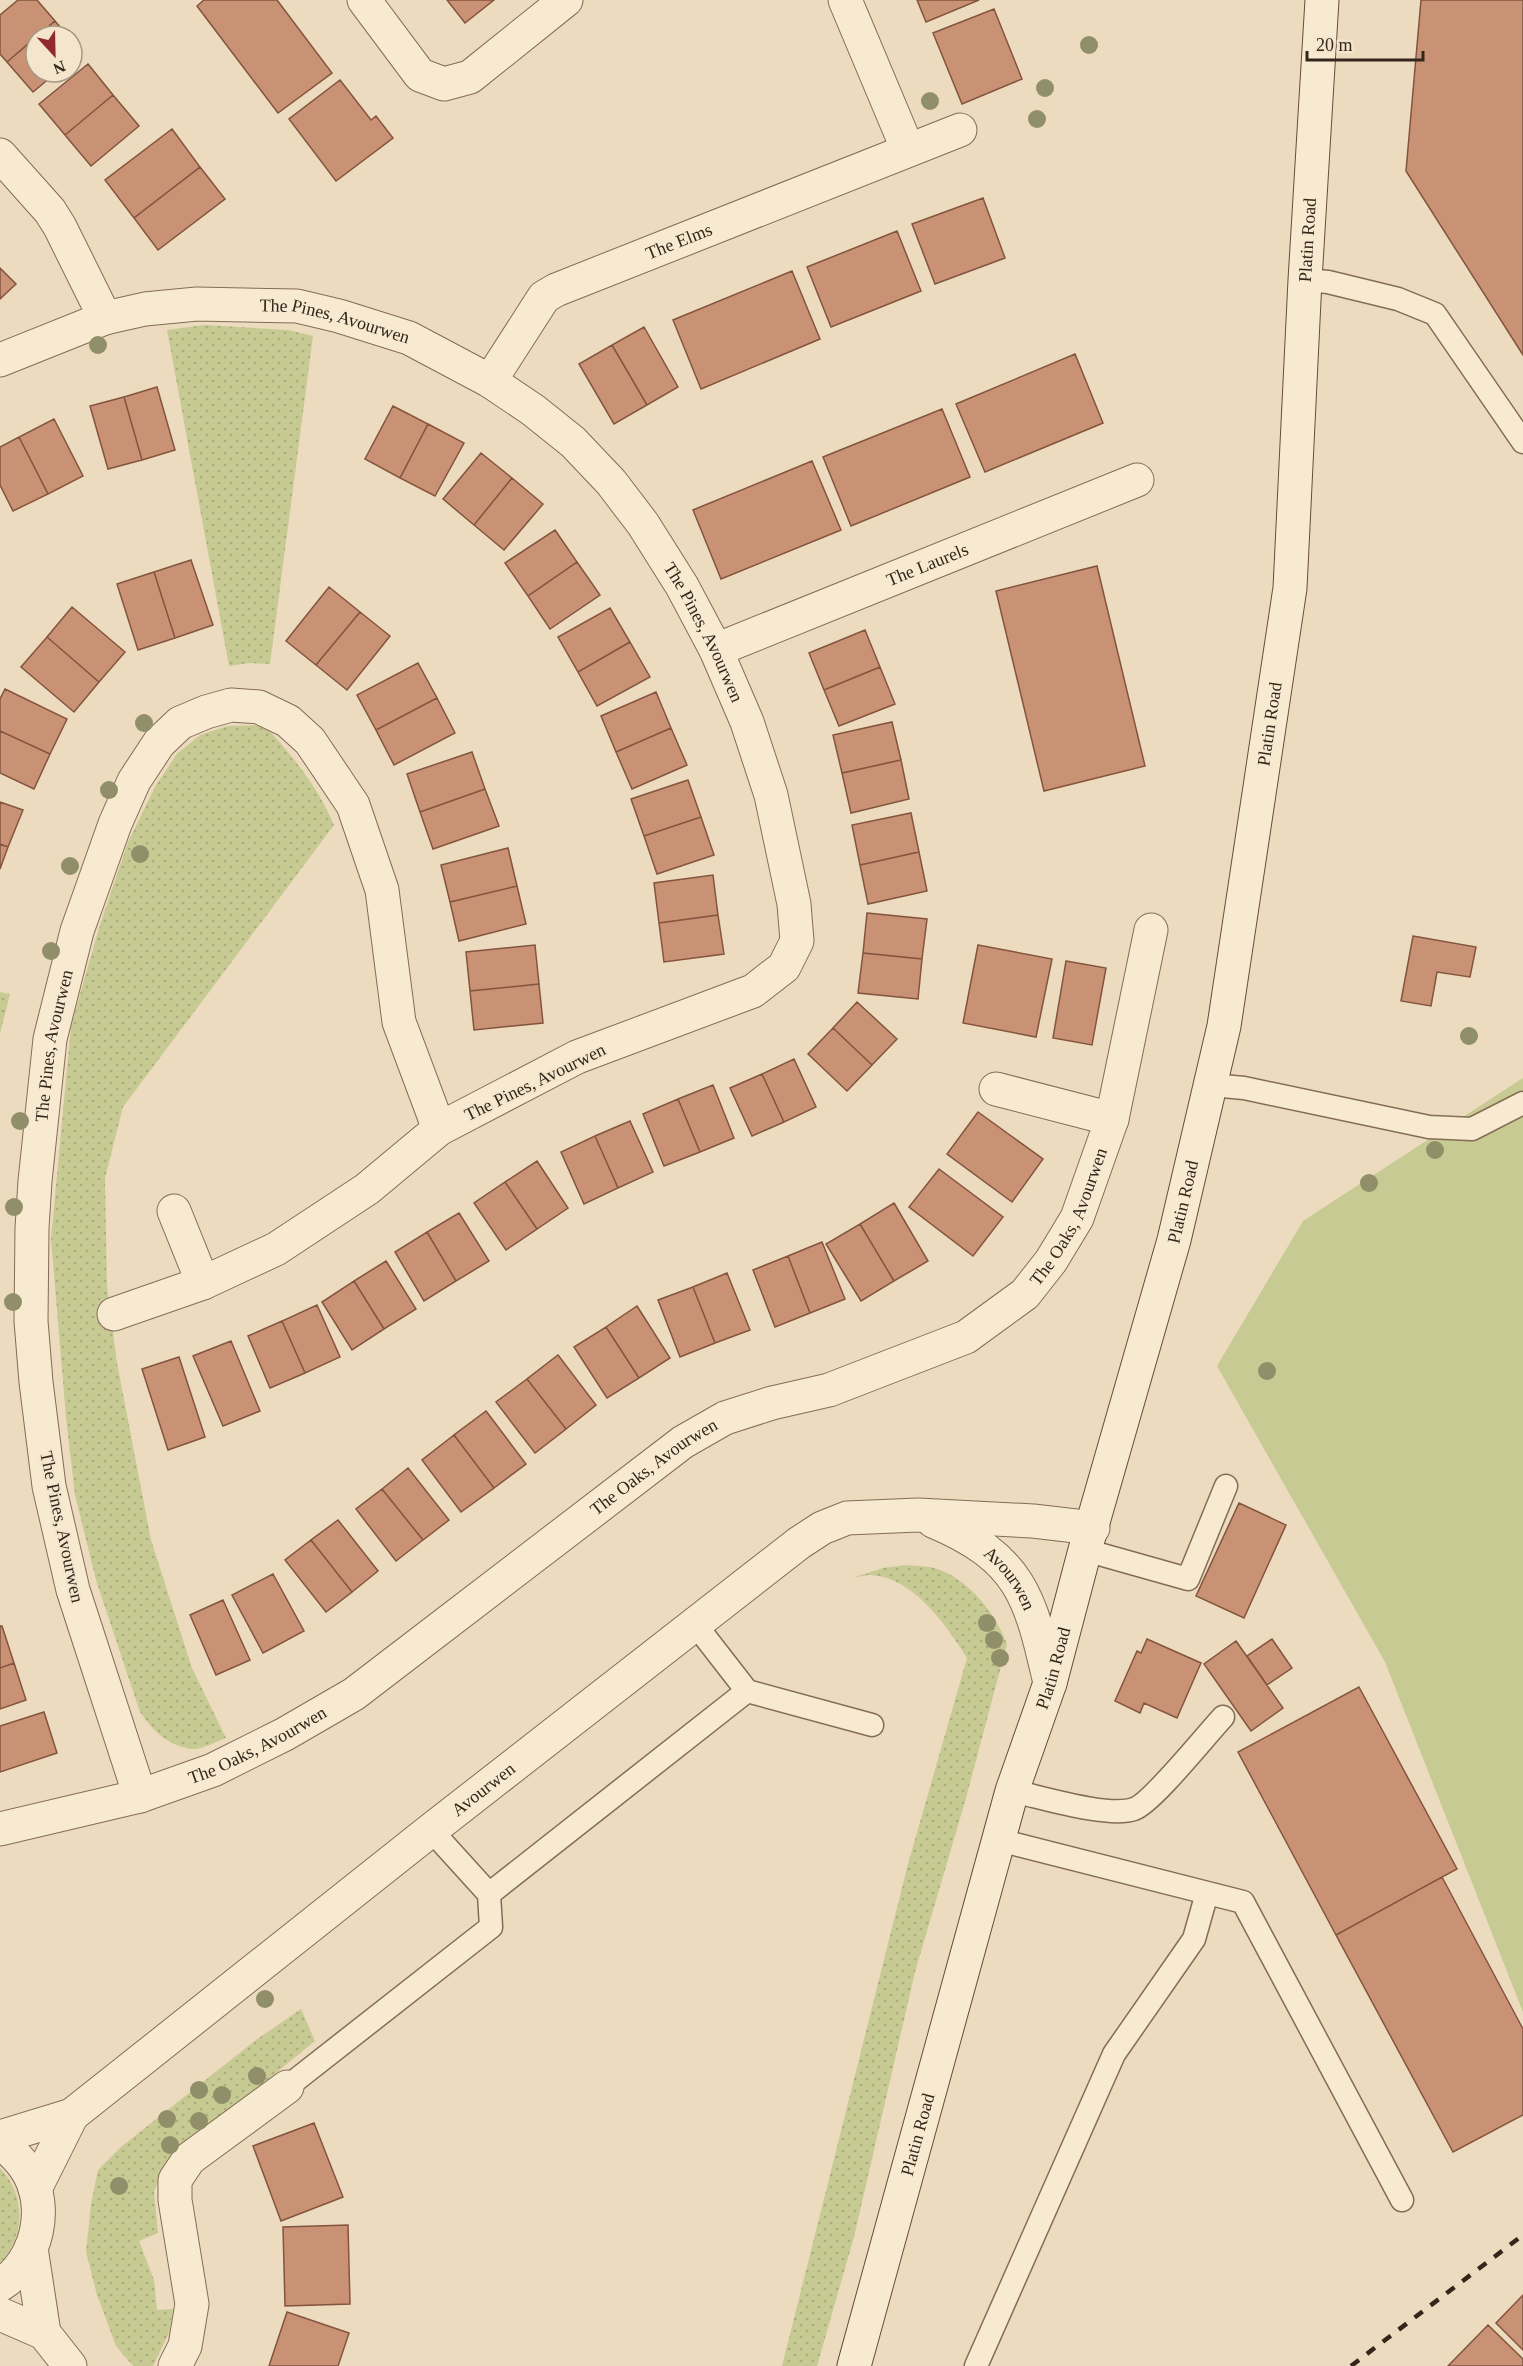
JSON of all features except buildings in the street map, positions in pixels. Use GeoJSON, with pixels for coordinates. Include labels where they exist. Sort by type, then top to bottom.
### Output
{"type":"FeatureCollection","features":[{"type":"Feature","properties":{"kind":"street"},"geometry":{"type":"LineString","coordinates":[[364,0],[420,75],[444,84],[470,77],[566,0]]}},
{"type":"Feature","properties":{"kind":"street"},"geometry":{"type":"LineString","coordinates":[[845,0],[908,150]]}},
{"type":"Feature","properties":{"kind":"street","name":"Platin Road"},"geometry":{"type":"LineString","coordinates":[[854,2366],[1012,1791],[1050,1683],[1174,1240],[1212,1085],[1234,965],[1290,588],[1322,0]]}},
{"type":"Feature","properties":{"kind":"street","name":"The Elms"},"geometry":{"type":"LineString","coordinates":[[490,381],[544,297],[556,290],[960,130]]}},
{"type":"Feature","properties":{"kind":"street"},"geometry":{"type":"LineString","coordinates":[[0,155],[50,211],[105,318]]}},
{"type":"Feature","properties":{"kind":"street","name":"The Pines, Avourwen"},"geometry":{"type":"LineString","coordinates":[[0,360],[105,318],[145,309],[197,304],[297,306],[339,316],[409,338],[490,381],[533,410],[573,442],[611,482],[643,524],[682,586],[716,650],[747,722],[771,795],[794,904],[797,941],[784,967],[753,991],[577,1057],[439,1130],[367,1189],[276,1250],[203,1284],[114,1314]]}},
{"type":"Feature","properties":{"kind":"street","name":"The Laurels"},"geometry":{"type":"LineString","coordinates":[[716,650],[1137,480]]}},
{"type":"Feature","properties":{"kind":"street","name":"The Pines, Avourwen"},"geometry":{"type":"LineString","coordinates":[[140,1796],[73,1590],[49,1486],[31,1321],[32,1228],[51,1039],[77,931],[115,824],[134,781],[159,744],[180,723],[231,705],[259,707],[288,721],[310,741],[352,805],[382,890],[399,1022],[439,1130]]}},
{"type":"Feature","properties":{"kind":"street","name":"The Oaks, Avourwen"},"geometry":{"type":"LineString","coordinates":[[140,1796],[213,1770],[285,1734],[354,1694],[683,1442],[725,1418],[772,1403],[830,1390],[966,1337],[1025,1294],[1051,1261],[1077,1218],[1112,1119],[1150,930]]}},
{"type":"Feature","properties":{"kind":"street"},"geometry":{"type":"LineString","coordinates":[[996,1089],[1112,1119]]}},
{"type":"Feature","properties":{"kind":"street"},"geometry":{"type":"LineString","coordinates":[[174,1211],[203,1284]]}},
{"type":"Feature","properties":{"kind":"street","name":"Avourwen"},"geometry":{"type":"LineString","coordinates":[[0,2137],[72,2115],[430,1830],[822,1528],[847,1518],[918,1515],[1033,1521],[1089,1539]]}},
{"type":"Feature","properties":{"kind":"street","name":"Avourwen"},"geometry":{"type":"LineString","coordinates":[[918,1515],[956,1531],[979,1544],[1016,1580],[1036,1624],[1050,1683]]}},
{"type":"Feature","properties":{"kind":"street"},"geometry":{"type":"LineString","coordinates":[[0,1828],[140,1796]]}},
{"type":"Feature","properties":{"kind":"street"},"geometry":{"type":"LineString","coordinates":[[175,2366],[184,2346],[192,2304],[175,2200],[175,2180],[189,2158],[287,2086]]}},
{"type":"Feature","properties":{"kind":"street","name":"Avourwen"},"geometry":{"type":"LineString","coordinates":[[35,2189],[72,2115]]}},
{"type":"Feature","properties":{"kind":"street"},"geometry":{"type":"LineString","coordinates":[[0,2142],[13,2152],[27,2169],[35,2189],[39,2210],[37,2229],[31,2248],[20,2267],[0,2285]]}},
{"type":"Feature","properties":{"kind":"street"},"geometry":{"type":"LineString","coordinates":[[31,2248],[44,2332],[70,2366]]}},
{"type":"Feature","properties":{"kind":"street"},"geometry":{"type":"LineString","coordinates":[[0,2314],[44,2332]]}},
{"type":"Feature","properties":{"kind":"lane"},"geometry":{"type":"LineString","coordinates":[[1305,280],[1328,282],[1398,299],[1435,314],[1523,442]]}},
{"type":"Feature","properties":{"kind":"lane"},"geometry":{"type":"LineString","coordinates":[[1212,1085],[1244,1088],[1429,1126],[1472,1129],[1523,1103]]}},
{"type":"Feature","properties":{"kind":"lane"},"geometry":{"type":"LineString","coordinates":[[1089,1539],[1188,1580],[1226,1486]]}},
{"type":"Feature","properties":{"kind":"lane"},"geometry":{"type":"LineString","coordinates":[[695,1624],[747,1691],[872,1725]]}},
{"type":"Feature","properties":{"kind":"lane"},"geometry":{"type":"LineString","coordinates":[[489,1894],[747,1691]]}},
{"type":"Feature","properties":{"kind":"lane"},"geometry":{"type":"LineString","coordinates":[[1012,1791],[1115,1813],[1136,1809],[1151,1797],[1223,1717]]}},
{"type":"Feature","properties":{"kind":"lane"},"geometry":{"type":"LineString","coordinates":[[287,2086],[491,1927],[489,1894],[430,1830]]}},
{"type":"Feature","properties":{"kind":"lane"},"geometry":{"type":"LineString","coordinates":[[999,1840],[1243,1902],[1402,2200]]}},
{"type":"Feature","properties":{"kind":"lane"},"geometry":{"type":"LineString","coordinates":[[976,2366],[1114,2054],[1194,1939],[1207,1893]]}},
{"type":"Feature","properties":{"kind":"green space"},"geometry":{"type":"Polygon","coordinates":[[[204,325],[288,330],[313,336],[270,664],[249,663],[229,666],[167,330],[204,325]]]}},
{"type":"Feature","properties":{"kind":"green space"},"geometry":{"type":"Polygon","coordinates":[[[264,725],[304,772],[334,825],[123,1107],[105,1178],[107,1287],[117,1363],[151,1540],[192,1668],[226,1738],[194,1749],[177,1745],[162,1737],[140,1712],[96,1580],[75,1495],[51,1239],[71,1026],[99,928],[128,842],[156,785],[177,754],[200,735],[228,726],[264,725]]]}},
{"type":"Feature","properties":{"kind":"green space"},"geometry":{"type":"Polygon","coordinates":[[[0,992],[10,994],[0,1034],[0,992]]]}},
{"type":"Feature","properties":{"kind":"green space"},"geometry":{"type":"Polygon","coordinates":[[[1523,1078],[1523,2012],[1385,1662],[1217,1366],[1303,1221],[1523,1078]]]}},
{"type":"Feature","properties":{"kind":"green space"},"geometry":{"type":"Polygon","coordinates":[[[906,1565],[930,1567],[943,1571],[967,1586],[987,1608],[1007,1644],[966,1798],[915,1972],[854,2237],[817,2366],[782,2366],[908,1864],[967,1658],[939,1618],[915,1594],[901,1584],[871,1575],[852,1578],[883,1568],[906,1565]]]}},
{"type":"Feature","properties":{"kind":"green space"},"geometry":{"type":"Polygon","coordinates":[[[301,2009],[315,2041],[168,2161],[154,2191],[158,2233],[139,2241],[154,2280],[157,2310],[173,2309],[169,2333],[153,2366],[133,2366],[116,2346],[97,2295],[86,2252],[91,2204],[98,2170],[121,2147],[256,2040],[301,2009]]]}},
{"type":"Feature","properties":{"kind":"green space"},"geometry":{"type":"Polygon","coordinates":[[[0,2168],[15,2190],[20,2215],[15,2241],[0,2263],[0,2168]]]}},
{"type":"Feature","properties":{"kind":"railway"},"geometry":{"type":"LineString","coordinates":[[1351,2366],[1523,2235]]}}]}
